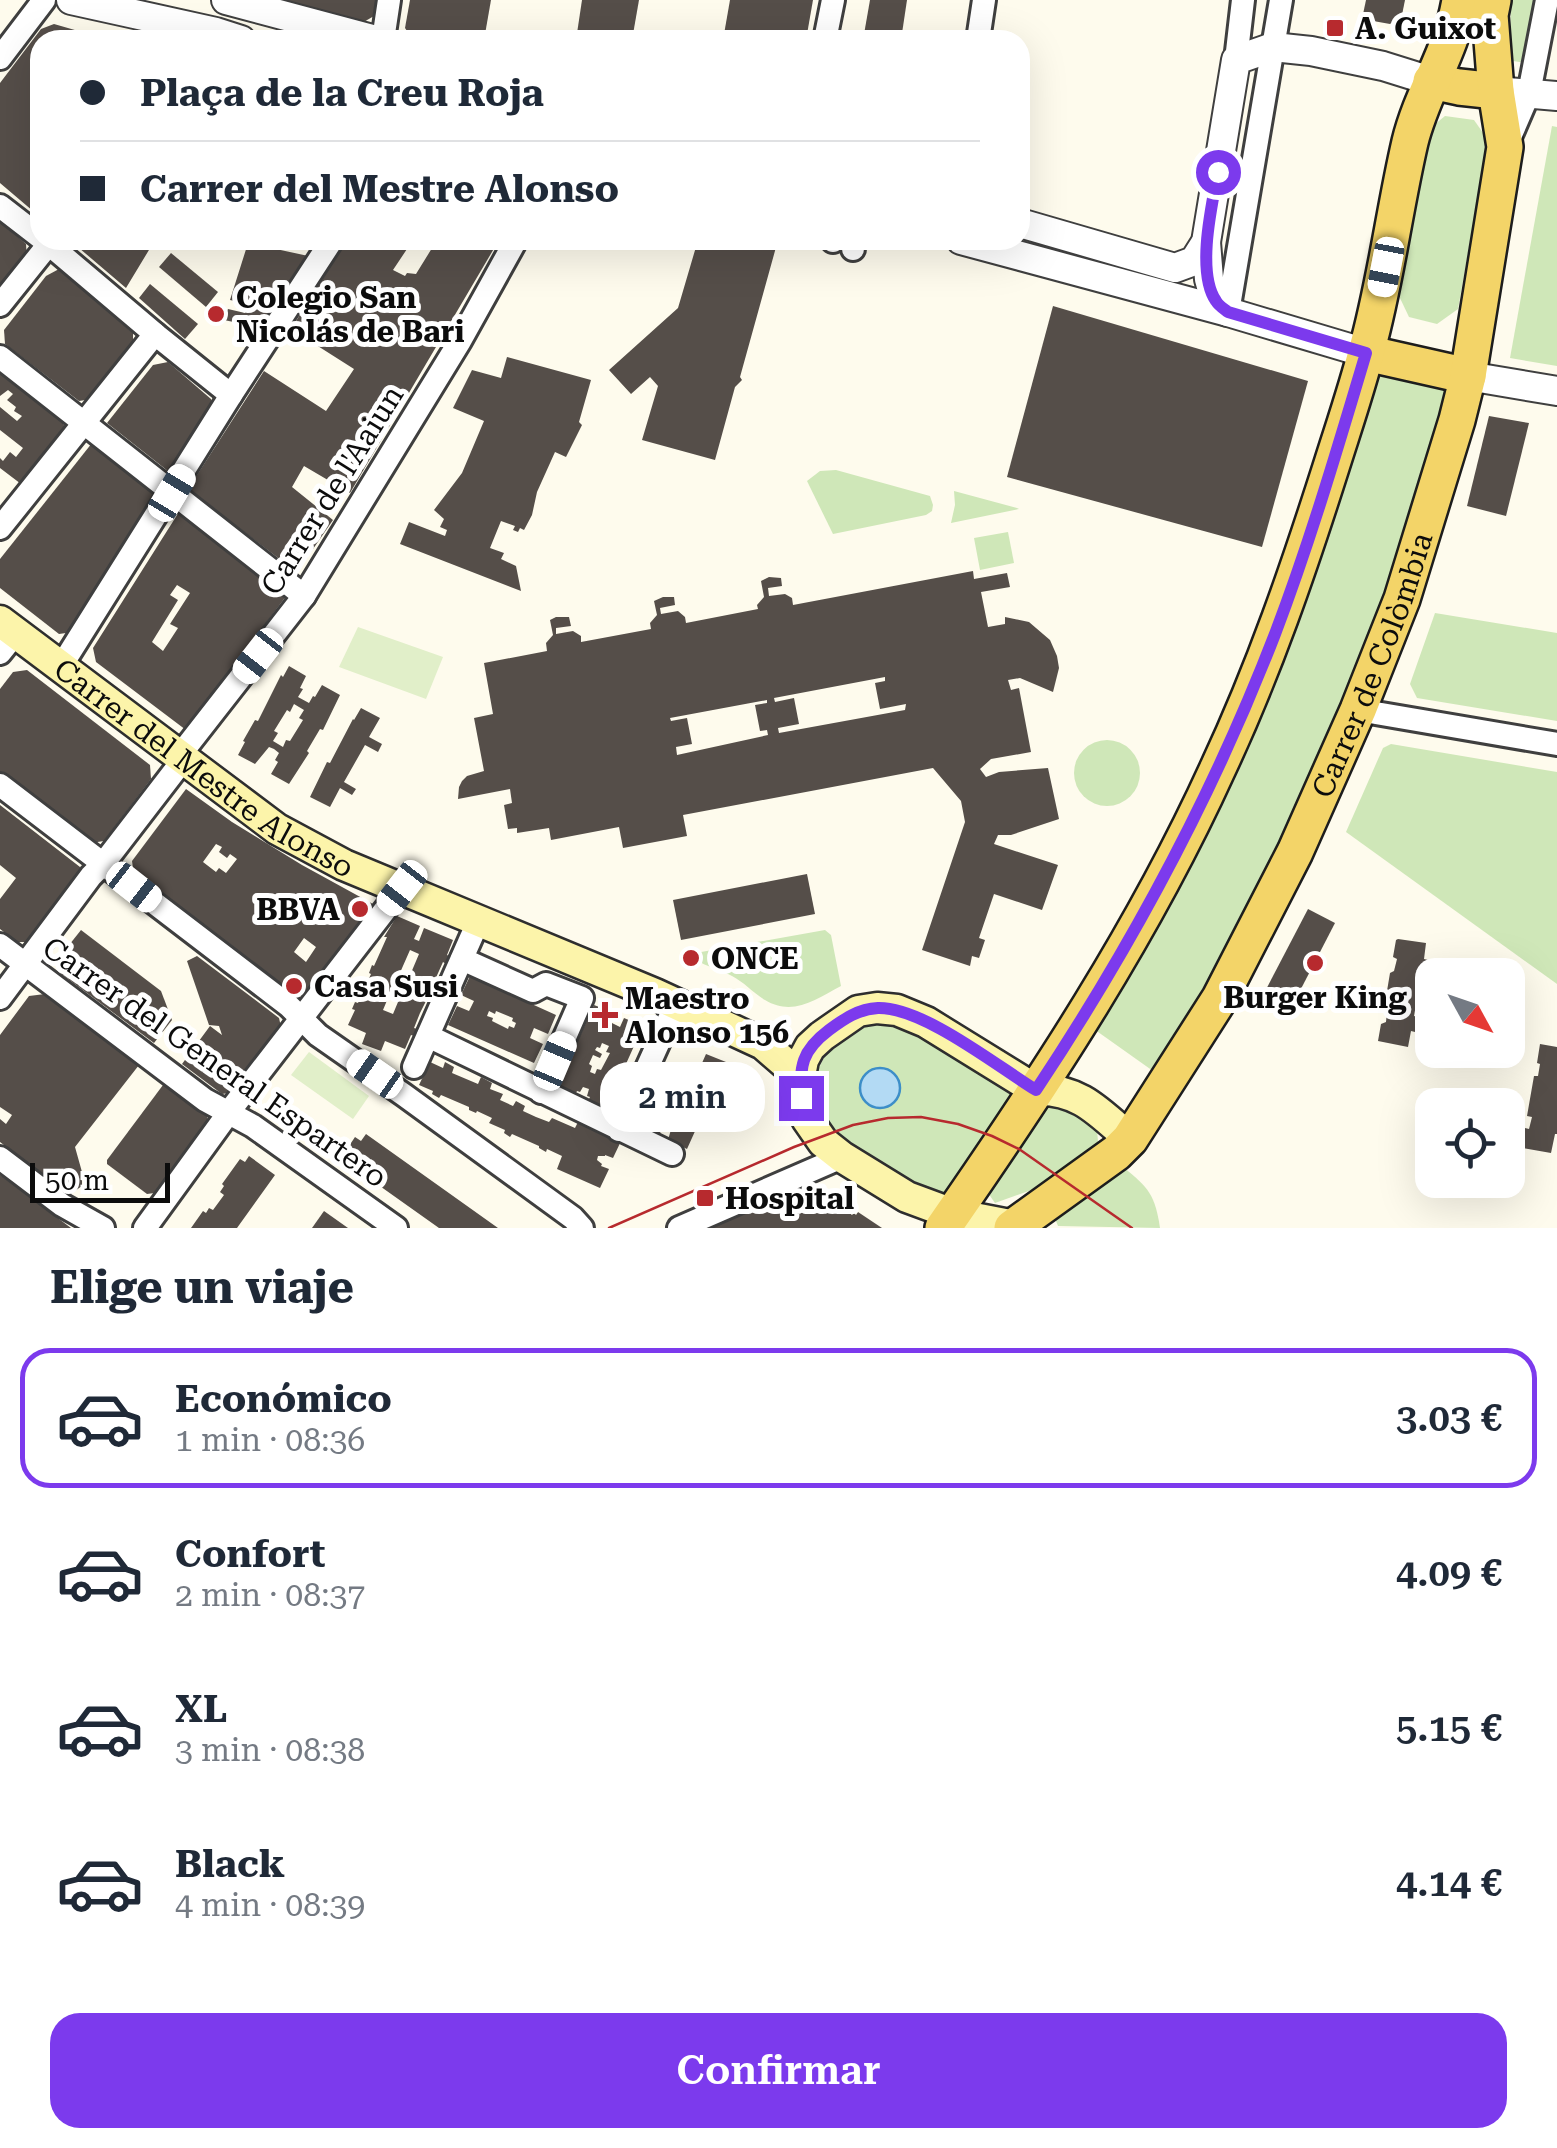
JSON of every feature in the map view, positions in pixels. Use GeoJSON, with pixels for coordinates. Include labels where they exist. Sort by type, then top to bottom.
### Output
{"type":"FeatureCollection","features":[{"type":"Feature","properties":{"kind":"main road"},"geometry":{"type":"LineString","coordinates":[[940,1223],[1073,1036],[1166,874],[1218,770],[1300,567],[1380,299],[1411,138],[1431,80],[1448,49],[1460,0]]}},
{"type":"Feature","properties":{"kind":"main road","name":"Carrer de Colòmbia"},"geometry":{"type":"LineString","coordinates":[[1130,1140],[1220,998],[1296,852],[1402,599],[1468,376],[1505,147],[1527,93],[1490,16],[1493,0]]}},
{"type":"Feature","properties":{"kind":"main road"},"geometry":{"type":"LineString","coordinates":[[1431,80],[1459,87],[1527,93]]}},
{"type":"Feature","properties":{"kind":"main road"},"geometry":{"type":"LineString","coordinates":[[1366,353],[1468,376]]}},
{"type":"Feature","properties":{"kind":"main road","name":"Carrer del Mestre Alonso"},"geometry":{"type":"LineString","coordinates":[[5,636],[60,668],[277,829],[344,865],[763,1044],[800,1076]]}},
{"type":"Feature","properties":{"kind":"main road"},"geometry":{"type":"LineString","coordinates":[[877,1008],[912,1015],[1036,1090],[1056,1089],[1073,1094],[1130,1140],[1018,1227],[940,1223],[819,1138],[807,1119],[800,1076],[802,1060],[810,1046],[858,1011],[877,1008]]}},
{"type":"Feature","properties":{"kind":"street"},"geometry":{"type":"LineString","coordinates":[[0,58],[44,0]]}},
{"type":"Feature","properties":{"kind":"street"},"geometry":{"type":"LineString","coordinates":[[71,0],[193,30]]}},
{"type":"Feature","properties":{"kind":"street"},"geometry":{"type":"LineString","coordinates":[[226,0],[342,30]]}},
{"type":"Feature","properties":{"kind":"street"},"geometry":{"type":"LineString","coordinates":[[382,30],[388,0]]}},
{"type":"Feature","properties":{"kind":"street"},"geometry":{"type":"LineString","coordinates":[[827,30],[833,0]]}},
{"type":"Feature","properties":{"kind":"street"},"geometry":{"type":"LineString","coordinates":[[980,30],[984,0]]}},
{"type":"Feature","properties":{"kind":"street"},"geometry":{"type":"LineString","coordinates":[[1228,312],[1215,301],[1206,242],[1243,0]]}},
{"type":"Feature","properties":{"kind":"street"},"geometry":{"type":"LineString","coordinates":[[1228,312],[1281,0]]}},
{"type":"Feature","properties":{"kind":"street","name":"Carrer de Colòmbia"},"geometry":{"type":"LineString","coordinates":[[1527,93],[1547,0]]}},
{"type":"Feature","properties":{"kind":"street"},"geometry":{"type":"LineString","coordinates":[[1236,60],[1273,48],[1312,50],[1431,80]]}},
{"type":"Feature","properties":{"kind":"street"},"geometry":{"type":"LineString","coordinates":[[0,206],[30,228]]}},
{"type":"Feature","properties":{"kind":"street"},"geometry":{"type":"LineString","coordinates":[[1030,226],[1175,268],[1194,262],[1206,242]]}},
{"type":"Feature","properties":{"kind":"street"},"geometry":{"type":"LineString","coordinates":[[0,305],[39,250]]}},
{"type":"Feature","properties":{"kind":"street"},"geometry":{"type":"LineString","coordinates":[[58,250],[232,395]]}},
{"type":"Feature","properties":{"kind":"street"},"geometry":{"type":"LineString","coordinates":[[60,668],[326,250]]}},
{"type":"Feature","properties":{"kind":"street","name":"Carrer de l'Aaiun"},"geometry":{"type":"LineString","coordinates":[[0,998],[304,596],[460,341],[510,250]]}},
{"type":"Feature","properties":{"kind":"street"},"geometry":{"type":"LineString","coordinates":[[998,250],[1366,353]]}},
{"type":"Feature","properties":{"kind":"street"},"geometry":{"type":"LineString","coordinates":[[0,528],[155,334]]}},
{"type":"Feature","properties":{"kind":"street"},"geometry":{"type":"LineString","coordinates":[[0,357],[304,596]]}},
{"type":"Feature","properties":{"kind":"street"},"geometry":{"type":"LineString","coordinates":[[1468,376],[1557,391]]}},
{"type":"Feature","properties":{"kind":"street"},"geometry":{"type":"LineString","coordinates":[[1358,710],[1557,744]]}},
{"type":"Feature","properties":{"kind":"street"},"geometry":{"type":"LineString","coordinates":[[0,785],[289,1006],[318,1034],[582,1228]]}},
{"type":"Feature","properties":{"kind":"street"},"geometry":{"type":"LineString","coordinates":[[144,1228],[402,888]]}},
{"type":"Feature","properties":{"kind":"street"},"geometry":{"type":"LineString","coordinates":[[414,1067],[478,922]]}},
{"type":"Feature","properties":{"kind":"street","name":"Carrer del General Espartero"},"geometry":{"type":"LineString","coordinates":[[0,945],[205,1100],[253,1126],[382,1224]]}},
{"type":"Feature","properties":{"kind":"street"},"geometry":{"type":"LineString","coordinates":[[462,959],[532,991],[546,984],[582,998],[541,1092]]}},
{"type":"Feature","properties":{"kind":"street"},"geometry":{"type":"LineString","coordinates":[[620,1130],[676,1004]]}},
{"type":"Feature","properties":{"kind":"street"},"geometry":{"type":"LineString","coordinates":[[428,1036],[672,1154]]}},
{"type":"Feature","properties":{"kind":"street"},"geometry":{"type":"LineString","coordinates":[[679,1228],[842,1157]]}},
{"type":"Feature","properties":{"kind":"street"},"geometry":{"type":"LineString","coordinates":[[0,1158],[62,1204],[103,1228]]}},
{"type":"Feature","properties":{"kind":"green space"},"geometry":{"type":"Polygon","coordinates":[[[1511,0],[1535,0],[1526,63],[1513,61],[1511,0]]]}},
{"type":"Feature","properties":{"kind":"green space"},"geometry":{"type":"Polygon","coordinates":[[[1445,116],[1474,120],[1488,140],[1458,309],[1437,324],[1409,317],[1399,296],[1428,130],[1445,116]]]}},
{"type":"Feature","properties":{"kind":"green space"},"geometry":{"type":"Polygon","coordinates":[[[1552,126],[1557,127],[1557,366],[1510,358],[1552,126]]]}},
{"type":"Feature","properties":{"kind":"green space"},"geometry":{"type":"Polygon","coordinates":[[[1373,374],[1450,388],[1376,620],[1298,808],[1214,973],[1153,1071],[1091,1027],[1373,374]]]}},
{"type":"Feature","properties":{"kind":"green space"},"geometry":{"type":"Polygon","coordinates":[[[836,470],[930,496],[932,511],[833,534],[807,481],[820,471],[836,470]]]}},
{"type":"Feature","properties":{"kind":"green space"},"geometry":{"type":"Polygon","coordinates":[[[954,491],[1019,509],[951,523],[954,491]]]}},
{"type":"Feature","properties":{"kind":"green space"},"geometry":{"type":"Polygon","coordinates":[[[1008,532],[1014,563],[980,570],[974,538],[1008,532]]]}},
{"type":"Feature","properties":{"kind":"green space"},"geometry":{"type":"Polygon","coordinates":[[[1435,613],[1557,633],[1557,721],[1417,698],[1410,684],[1435,613]]]}},
{"type":"Feature","properties":{"kind":"green space"},"geometry":{"type":"Polygon","coordinates":[[[358,627],[443,657],[426,699],[339,667],[358,627]]]}},
{"type":"Feature","properties":{"kind":"green space"},"geometry":{"type":"Polygon","coordinates":[[[1107,740],[1130,750],[1140,773],[1130,796],[1107,806],[1084,796],[1074,773],[1084,750],[1107,740]]]}},
{"type":"Feature","properties":{"kind":"green space"},"geometry":{"type":"Polygon","coordinates":[[[1391,744],[1557,772],[1557,984],[1346,832],[1383,748],[1391,744]]]}},
{"type":"Feature","properties":{"kind":"green space"},"geometry":{"type":"Polygon","coordinates":[[[825,930],[831,935],[841,986],[795,1006],[775,1005],[736,978],[690,954],[825,930]]]}},
{"type":"Feature","properties":{"kind":"green space"},"geometry":{"type":"Polygon","coordinates":[[[866,1022],[902,1024],[1014,1091],[952,1192],[924,1193],[838,1140],[821,1116],[814,1094],[817,1072],[827,1051],[843,1033],[866,1022]]]}},
{"type":"Feature","properties":{"kind":"green space"},"geometry":{"type":"Polygon","coordinates":[[[309,1052],[369,1096],[353,1119],[291,1075],[309,1052]]]}},
{"type":"Feature","properties":{"kind":"green space"},"geometry":{"type":"Polygon","coordinates":[[[1056,1101],[1097,1128],[1098,1143],[1040,1187],[995,1203],[988,1193],[1044,1108],[1056,1101]]]}},
{"type":"Feature","properties":{"kind":"green space"},"geometry":{"type":"Polygon","coordinates":[[[1123,1167],[1149,1193],[1160,1228],[1058,1226],[1054,1216],[1123,1167]]]}},
{"type":"Feature","properties":{"kind":"water"},"geometry":{"type":"Polygon","coordinates":[[[880,1068],[894,1074],[900,1088],[894,1102],[880,1108],[866,1102],[860,1088],[866,1074],[880,1068]]]}},
{"type":"Feature","properties":{"kind":"building"},"geometry":{"type":"Polygon","coordinates":[[[281,0],[376,0],[374,16],[362,23],[281,0]]]}},
{"type":"Feature","properties":{"kind":"building"},"geometry":{"type":"Polygon","coordinates":[[[410,0],[491,0],[486,30],[405,28],[410,0]]]}},
{"type":"Feature","properties":{"kind":"building"},"geometry":{"type":"Polygon","coordinates":[[[582,0],[639,0],[634,30],[578,30],[582,0]]]}},
{"type":"Feature","properties":{"kind":"building"},"geometry":{"type":"Polygon","coordinates":[[[730,0],[813,0],[808,30],[725,30],[730,0]]]}},
{"type":"Feature","properties":{"kind":"building"},"geometry":{"type":"Polygon","coordinates":[[[870,0],[907,0],[902,30],[865,30],[870,0]]]}},
{"type":"Feature","properties":{"kind":"building"},"geometry":{"type":"Polygon","coordinates":[[[1366,0],[1405,0],[1402,15],[1390,24],[1362,19],[1366,0]]]}},
{"type":"Feature","properties":{"kind":"building"},"geometry":{"type":"Polygon","coordinates":[[[54,24],[75,30],[40,30],[54,24]]]}},
{"type":"Feature","properties":{"kind":"building"},"geometry":{"type":"Polygon","coordinates":[[[30,43],[30,208],[0,183],[0,83],[30,43]]]}},
{"type":"Feature","properties":{"kind":"building"},"geometry":{"type":"Polygon","coordinates":[[[0,221],[26,244],[27,258],[0,292],[0,221]]]}},
{"type":"Feature","properties":{"kind":"building"},"geometry":{"type":"Polygon","coordinates":[[[81,250],[149,250],[126,288],[81,250]]]}},
{"type":"Feature","properties":{"kind":"building"},"geometry":{"type":"Polygon","coordinates":[[[246,250],[280,250],[313,257],[267,329],[224,320],[228,309],[245,313],[248,304],[230,300],[246,250]]]}},
{"type":"Feature","properties":{"kind":"building"},"geometry":{"type":"Polygon","coordinates":[[[341,250],[406,250],[393,270],[405,276],[416,274],[431,250],[493,250],[350,493],[304,466],[292,487],[333,520],[302,565],[290,567],[188,489],[264,371],[326,411],[354,369],[291,329],[341,250]]]}},
{"type":"Feature","properties":{"kind":"building"},"geometry":{"type":"Polygon","coordinates":[[[695,250],[775,250],[742,380],[735,387],[715,460],[642,440],[658,386],[650,377],[631,394],[609,370],[678,308],[695,250]]]}},
{"type":"Feature","properties":{"kind":"building"},"geometry":{"type":"Polygon","coordinates":[[[171,253],[218,292],[206,307],[159,267],[171,253]]]}},
{"type":"Feature","properties":{"kind":"building"},"geometry":{"type":"Polygon","coordinates":[[[59,269],[133,333],[133,346],[92,399],[79,401],[5,344],[4,330],[46,276],[59,269]]]}},
{"type":"Feature","properties":{"kind":"building"},"geometry":{"type":"Polygon","coordinates":[[[150,284],[198,324],[185,339],[139,298],[150,284]]]}},
{"type":"Feature","properties":{"kind":"building"},"geometry":{"type":"Polygon","coordinates":[[[1053,306],[1308,381],[1262,547],[1007,477],[1053,306]]]}},
{"type":"Feature","properties":{"kind":"building"},"geometry":{"type":"Polygon","coordinates":[[[507,357],[591,380],[579,422],[582,425],[566,457],[555,452],[524,530],[520,528],[518,532],[513,530],[515,526],[501,521],[490,548],[504,553],[501,559],[516,566],[521,591],[400,544],[409,522],[445,536],[447,530],[440,527],[444,519],[434,510],[462,473],[484,421],[453,408],[472,370],[501,378],[507,357]]]}},
{"type":"Feature","properties":{"kind":"building"},"geometry":{"type":"Polygon","coordinates":[[[168,362],[211,399],[214,411],[173,475],[107,423],[153,365],[168,362]]]}},
{"type":"Feature","properties":{"kind":"building"},"geometry":{"type":"Polygon","coordinates":[[[0,372],[63,421],[66,435],[25,487],[0,468],[0,458],[3,461],[10,452],[16,457],[23,448],[0,430],[0,407],[17,421],[22,416],[7,400],[13,394],[8,390],[0,396],[0,372]]]}},
{"type":"Feature","properties":{"kind":"building"},"geometry":{"type":"Polygon","coordinates":[[[1489,416],[1529,423],[1506,516],[1467,506],[1489,416]]]}},
{"type":"Feature","properties":{"kind":"building"},"geometry":{"type":"Polygon","coordinates":[[[92,443],[153,490],[155,505],[73,632],[59,634],[0,588],[0,559],[92,443]]]}},
{"type":"Feature","properties":{"kind":"building"},"geometry":{"type":"Polygon","coordinates":[[[179,512],[287,595],[186,730],[96,662],[93,648],[179,512]],[[177,585],[170,595],[178,600],[152,642],[163,651],[178,628],[170,624],[190,593],[177,585]]]}},
{"type":"Feature","properties":{"kind":"building"},"geometry":{"type":"Polygon","coordinates":[[[973,571],[974,579],[1007,573],[1010,587],[981,592],[988,627],[1005,624],[1005,617],[1029,622],[1050,640],[1059,668],[1053,692],[1020,678],[1008,680],[1011,690],[1019,688],[1031,752],[991,759],[980,769],[986,777],[999,772],[1048,768],[1059,819],[1011,835],[998,835],[994,844],[1058,865],[1042,910],[994,894],[979,938],[985,940],[979,958],[972,956],[970,966],[922,950],[965,822],[961,801],[933,768],[683,815],[687,836],[623,848],[619,827],[551,840],[549,828],[517,833],[517,828],[508,829],[504,805],[512,803],[510,789],[458,799],[462,781],[484,771],[474,718],[493,714],[484,663],[547,651],[546,643],[553,635],[550,620],[569,617],[571,626],[556,628],[556,634],[573,631],[581,636],[581,642],[651,629],[650,623],[657,615],[654,601],[663,597],[674,597],[675,605],[660,608],[661,614],[678,611],[686,623],[758,609],[764,597],[761,581],[769,577],[781,578],[782,586],[768,588],[769,596],[785,594],[792,598],[793,605],[973,571]],[[885,677],[774,698],[775,702],[794,698],[799,724],[778,728],[779,733],[905,710],[906,704],[880,709],[875,683],[885,681],[885,677]],[[767,700],[670,718],[687,718],[692,744],[676,747],[677,755],[768,735],[767,730],[760,731],[755,705],[767,700]]]}},
{"type":"Feature","properties":{"kind":"building"},"geometry":{"type":"Polygon","coordinates":[[[289,666],[306,676],[298,697],[309,703],[322,685],[340,695],[289,784],[271,774],[278,762],[275,760],[279,753],[274,749],[269,747],[255,764],[238,755],[289,666]],[[294,704],[290,712],[287,710],[274,731],[278,733],[273,741],[283,747],[286,740],[290,741],[303,720],[299,718],[304,710],[294,704]]]}},
{"type":"Feature","properties":{"kind":"building"},"geometry":{"type":"Polygon","coordinates":[[[27,670],[150,765],[151,779],[104,841],[91,843],[0,774],[0,689],[13,672],[27,670]]]}},
{"type":"Feature","properties":{"kind":"building"},"geometry":{"type":"Polygon","coordinates":[[[361,708],[380,718],[369,737],[382,744],[378,752],[365,745],[344,782],[356,789],[352,795],[340,788],[330,807],[310,797],[361,708]]]}},
{"type":"Feature","properties":{"kind":"building"},"geometry":{"type":"Polygon","coordinates":[[[186,789],[232,822],[373,904],[307,995],[295,997],[134,875],[132,861],[186,789]],[[216,844],[203,862],[216,872],[219,868],[226,873],[237,859],[230,854],[227,858],[216,844]],[[304,938],[294,952],[306,962],[316,947],[304,938]]]}},
{"type":"Feature","properties":{"kind":"building"},"geometry":{"type":"Polygon","coordinates":[[[0,805],[80,867],[80,876],[30,942],[17,942],[0,929],[0,899],[16,878],[0,865],[0,805]]]}},
{"type":"Feature","properties":{"kind":"building"},"geometry":{"type":"Polygon","coordinates":[[[807,874],[815,914],[681,940],[673,900],[807,874]]]}},
{"type":"Feature","properties":{"kind":"building"},"geometry":{"type":"Polygon","coordinates":[[[1308,909],[1335,923],[1288,1014],[1260,1001],[1308,909]]]}},
{"type":"Feature","properties":{"kind":"building"},"geometry":{"type":"Polygon","coordinates":[[[397,916],[420,926],[414,939],[419,941],[424,928],[453,940],[446,964],[443,962],[430,991],[430,1000],[420,1013],[414,1036],[411,1035],[405,1049],[385,1041],[381,1051],[362,1044],[366,1033],[348,1025],[384,937],[397,916]],[[410,950],[399,975],[408,980],[419,954],[410,950]],[[393,986],[383,1010],[393,1014],[403,990],[393,986]]]}},
{"type":"Feature","properties":{"kind":"building"},"geometry":{"type":"Polygon","coordinates":[[[81,930],[161,991],[172,1020],[154,1043],[60,973],[58,959],[81,930]]]}},
{"type":"Feature","properties":{"kind":"building"},"geometry":{"type":"Polygon","coordinates":[[[1396,940],[1426,943],[1424,958],[1415,958],[1415,1032],[1411,1031],[1408,1047],[1378,1041],[1381,1024],[1386,1022],[1384,1009],[1390,973],[1397,959],[1393,957],[1396,940]]]}},
{"type":"Feature","properties":{"kind":"building"},"geometry":{"type":"Polygon","coordinates":[[[197,956],[279,1018],[282,1031],[236,1092],[222,1094],[182,1064],[210,1026],[222,1035],[219,1026],[209,1025],[187,961],[197,956]]]}},
{"type":"Feature","properties":{"kind":"building"},"geometry":{"type":"Polygon","coordinates":[[[470,976],[556,1015],[548,1034],[534,1028],[530,1038],[543,1044],[534,1063],[448,1025],[457,1006],[469,1011],[474,1001],[461,995],[470,976]],[[489,1011],[487,1016],[508,1029],[514,1028],[513,1018],[496,1011],[489,1011]]]}},
{"type":"Feature","properties":{"kind":"building"},"geometry":{"type":"Polygon","coordinates":[[[45,994],[139,1065],[75,1147],[82,1186],[69,1195],[0,1142],[0,1119],[6,1124],[12,1115],[0,1107],[0,1035],[29,996],[45,994]]]}},
{"type":"Feature","properties":{"kind":"building"},"geometry":{"type":"Polygon","coordinates":[[[594,1005],[612,1012],[608,1021],[620,1027],[624,1018],[643,1026],[604,1113],[586,1105],[589,1089],[583,1087],[573,1099],[555,1091],[594,1005]],[[602,1043],[597,1047],[595,1050],[602,1054],[600,1058],[593,1055],[590,1072],[601,1070],[610,1053],[606,1052],[609,1046],[602,1043]]]}},
{"type":"Feature","properties":{"kind":"building"},"geometry":{"type":"Polygon","coordinates":[[[1540,1044],[1557,1047],[1557,1134],[1551,1153],[1525,1149],[1525,1128],[1529,1129],[1532,1117],[1527,1116],[1534,1076],[1538,1076],[1540,1064],[1540,1044]]]}},
{"type":"Feature","properties":{"kind":"building"},"geometry":{"type":"Polygon","coordinates":[[[706,1054],[726,1062],[722,1070],[733,1075],[737,1067],[756,1076],[737,1119],[712,1108],[718,1095],[715,1094],[687,1149],[668,1140],[672,1126],[666,1124],[658,1136],[638,1127],[657,1084],[687,1097],[706,1054]]]}},
{"type":"Feature","properties":{"kind":"building"},"geometry":{"type":"Polygon","coordinates":[[[430,1062],[443,1068],[445,1062],[454,1067],[452,1073],[478,1084],[481,1077],[492,1083],[490,1089],[503,1094],[500,1100],[513,1106],[516,1101],[525,1106],[523,1111],[536,1117],[549,1122],[552,1118],[575,1128],[579,1120],[622,1139],[613,1158],[598,1156],[601,1166],[609,1169],[600,1188],[557,1169],[562,1156],[512,1134],[510,1137],[505,1130],[489,1123],[492,1118],[441,1095],[439,1098],[419,1085],[430,1062]]]}},
{"type":"Feature","properties":{"kind":"building"},"geometry":{"type":"Polygon","coordinates":[[[167,1084],[207,1114],[209,1128],[162,1192],[147,1194],[107,1164],[107,1160],[167,1084]]]}},
{"type":"Feature","properties":{"kind":"building"},"geometry":{"type":"Polygon","coordinates":[[[366,1134],[498,1228],[439,1228],[346,1162],[355,1150],[349,1146],[355,1137],[361,1141],[366,1134]]]}},
{"type":"Feature","properties":{"kind":"building"},"geometry":{"type":"Polygon","coordinates":[[[249,1156],[275,1175],[237,1228],[191,1228],[203,1211],[213,1210],[224,1195],[220,1192],[222,1184],[240,1159],[245,1162],[249,1156]]]}},
{"type":"Feature","properties":{"kind":"building"},"geometry":{"type":"Polygon","coordinates":[[[0,1175],[10,1182],[71,1228],[0,1228],[0,1175]]]}},
{"type":"Feature","properties":{"kind":"building"},"geometry":{"type":"Polygon","coordinates":[[[802,1188],[852,1215],[858,1212],[882,1228],[709,1228],[802,1188]]]}},
{"type":"Feature","properties":{"kind":"building"},"geometry":{"type":"Polygon","coordinates":[[[324,1211],[348,1228],[312,1228],[324,1211]]]}},
{"type":"Feature","properties":{"kind":"tram line"},"geometry":{"type":"LineString","coordinates":[[609,1228],[853,1125],[921,1117],[958,1124],[1019,1149],[1132,1228]]}},
{"type":"Feature","properties":{"kind":"place","name":"A. Guixot"},"geometry":{"type":"Point","coordinates":[1335,28]}},
{"type":"Feature","properties":{"kind":"place","name":"Colegio San Nicolás de Bari"},"geometry":{"type":"Point","coordinates":[216,314]}},
{"type":"Feature","properties":{"kind":"place","name":"BBVA"},"geometry":{"type":"Point","coordinates":[360,909]}},
{"type":"Feature","properties":{"kind":"place","name":"ONCE"},"geometry":{"type":"Point","coordinates":[691,958]}},
{"type":"Feature","properties":{"kind":"place","name":"Burger King"},"geometry":{"type":"Point","coordinates":[1315,963]}},
{"type":"Feature","properties":{"kind":"place","name":"Casa Susi"},"geometry":{"type":"Point","coordinates":[294,986]}},
{"type":"Feature","properties":{"kind":"place","name":"Maestro Alonso 156"},"geometry":{"type":"Point","coordinates":[605,1015]}},
{"type":"Feature","properties":{"kind":"place","name":"Hospital"},"geometry":{"type":"Point","coordinates":[705,1198]}},
{"type":"Feature","properties":{"kind":"route"},"geometry":{"type":"LineString","coordinates":[[801,1098],[802,1060],[810,1046],[858,1011],[877,1008],[912,1015],[1036,1090],[1120,956],[1218,770],[1300,567],[1366,353],[1228,312],[1215,301],[1206,242],[1218,172]]}}]}
